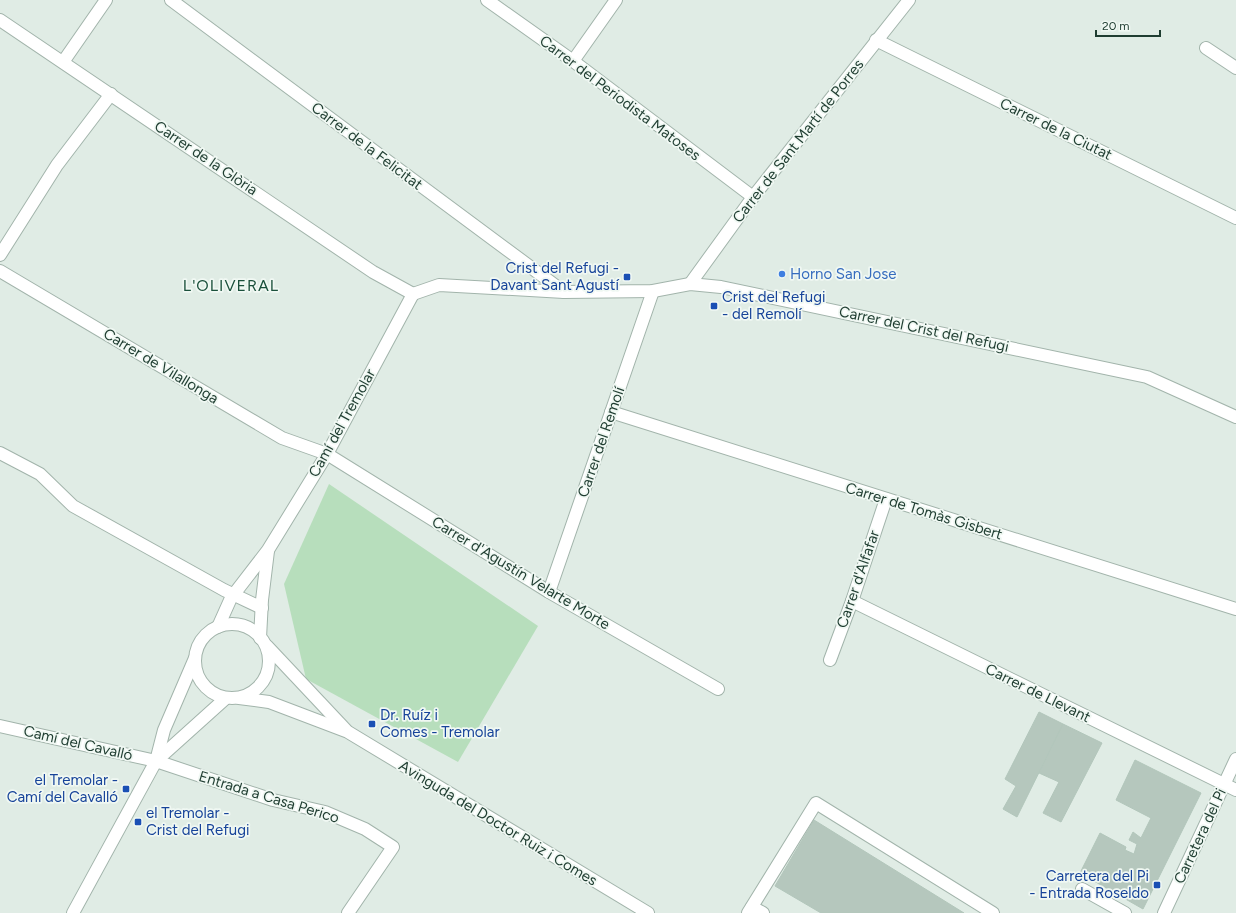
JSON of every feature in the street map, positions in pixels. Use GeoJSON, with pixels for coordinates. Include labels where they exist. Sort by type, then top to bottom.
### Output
{"type":"FeatureCollection","features":[{"type":"Feature","properties":{"kind":"street"},"geometry":{"type":"LineString","coordinates":[[63,62],[106,0]]}},
{"type":"Feature","properties":{"kind":"street","name":"Carrer de la Felicitat"},"geometry":{"type":"LineString","coordinates":[[171,0],[564,292]]}},
{"type":"Feature","properties":{"kind":"street"},"geometry":{"type":"LineString","coordinates":[[573,61],[616,0]]}},
{"type":"Feature","properties":{"kind":"street","name":"Carrer de Sant Martí de Porres"},"geometry":{"type":"LineString","coordinates":[[690,284],[753,196],[909,0]]}},
{"type":"Feature","properties":{"kind":"street","name":"Carrer del Periodista Matoses"},"geometry":{"type":"LineString","coordinates":[[489,1],[573,61],[753,196]]}},
{"type":"Feature","properties":{"kind":"street","name":"Carrer de la Glòria"},"geometry":{"type":"LineString","coordinates":[[0,20],[373,272],[413,294]]}},
{"type":"Feature","properties":{"kind":"street","name":"Carrer de la Ciutat"},"geometry":{"type":"LineString","coordinates":[[876,40],[1236,218]]}},
{"type":"Feature","properties":{"kind":"street"},"geometry":{"type":"LineString","coordinates":[[1206,48],[1236,68]]}},
{"type":"Feature","properties":{"kind":"street"},"geometry":{"type":"LineString","coordinates":[[0,255],[57,165],[111,94]]}},
{"type":"Feature","properties":{"kind":"street","name":"Carrer de Vilallonga"},"geometry":{"type":"LineString","coordinates":[[0,271],[282,438],[327,454]]}},
{"type":"Feature","properties":{"kind":"street","name":"Carrer del Crist del Refugi"},"geometry":{"type":"LineString","coordinates":[[413,294],[439,285],[564,292],[653,290],[690,284],[722,287],[1147,378],[1236,417]]}},
{"type":"Feature","properties":{"kind":"street","name":"Carrer del Remolí"},"geometry":{"type":"LineString","coordinates":[[550,592],[653,290]]}},
{"type":"Feature","properties":{"kind":"street","name":"Camí del Tremolar"},"geometry":{"type":"LineString","coordinates":[[218,626],[229,592],[268,550],[327,454],[413,294]]}},
{"type":"Feature","properties":{"kind":"street","name":"Carrer de Tomàs Gisbert"},"geometry":{"type":"LineString","coordinates":[[611,412],[1236,609]]}},
{"type":"Feature","properties":{"kind":"street"},"geometry":{"type":"LineString","coordinates":[[0,453],[40,474],[73,506],[229,592],[262,608]]}},
{"type":"Feature","properties":{"kind":"street","name":"Carrer d'Agustín Velarte Morte"},"geometry":{"type":"LineString","coordinates":[[327,454],[550,592],[718,690]]}},
{"type":"Feature","properties":{"kind":"street","name":"Carrer d'Alfafar"},"geometry":{"type":"LineString","coordinates":[[830,660],[852,601],[886,499]]}},
{"type":"Feature","properties":{"kind":"street","name":"Camí del Tremolar"},"geometry":{"type":"LineString","coordinates":[[263,641],[262,608],[268,550]]}},
{"type":"Feature","properties":{"kind":"street","name":"Carrer de Llevant"},"geometry":{"type":"LineString","coordinates":[[852,601],[1236,790]]}},
{"type":"Feature","properties":{"kind":"street"},"geometry":{"type":"LineString","coordinates":[[73,913],[156,761],[164,730],[195,658],[198,645],[207,634],[218,626],[231,624],[245,626],[257,633],[263,641],[269,657],[268,671],[262,683],[252,693],[239,698],[226,698],[213,693],[203,684],[196,672],[195,658]]}},
{"type":"Feature","properties":{"kind":"street","name":"Avinguda del Doctor Ruiz i Comes"},"geometry":{"type":"LineString","coordinates":[[263,641],[348,732]]}},
{"type":"Feature","properties":{"kind":"street"},"geometry":{"type":"LineString","coordinates":[[156,761],[226,698]]}},
{"type":"Feature","properties":{"kind":"street","name":"Avinguda del Doctor Ruiz i Comes"},"geometry":{"type":"LineString","coordinates":[[239,698],[269,702],[348,732],[648,913]]}},
{"type":"Feature","properties":{"kind":"street","name":"Camí del Cavalló"},"geometry":{"type":"LineString","coordinates":[[0,726],[156,761]]}},
{"type":"Feature","properties":{"kind":"street","name":"Carretera del Pi"},"geometry":{"type":"LineString","coordinates":[[1164,913],[1236,759]]}},
{"type":"Feature","properties":{"kind":"street","name":"Entrada a Casa Perico"},"geometry":{"type":"LineString","coordinates":[[156,761],[273,800],[325,812],[365,829],[393,847],[348,913]]}},
{"type":"Feature","properties":{"kind":"street"},"geometry":{"type":"LineString","coordinates":[[763,913],[750,910],[816,803],[993,913]]}},
{"type":"Feature","properties":{"kind":"street"},"geometry":{"type":"LineString","coordinates":[[1082,889],[1125,913]]}},
{"type":"Feature","properties":{"kind":"green space"},"geometry":{"type":"Polygon","coordinates":[[[329,484],[538,626],[458,762],[306,679],[284,584],[329,484]]]}},
{"type":"Feature","properties":{"kind":"building"},"geometry":{"type":"Polygon","coordinates":[[[1039,712],[1063,724],[1017,817],[1003,809],[1016,786],[1005,779],[1039,712]]]}},
{"type":"Feature","properties":{"kind":"building"},"geometry":{"type":"Polygon","coordinates":[[[1063,724],[1102,743],[1061,822],[1043,813],[1059,782],[1039,773],[1063,724]]]}},
{"type":"Feature","properties":{"kind":"building"},"geometry":{"type":"Polygon","coordinates":[[[1135,760],[1201,793],[1143,909],[1080,873],[1100,833],[1126,847],[1125,850],[1134,854],[1137,844],[1129,840],[1133,832],[1141,838],[1151,818],[1116,800],[1135,760]]]}},
{"type":"Feature","properties":{"kind":"building"},"geometry":{"type":"Polygon","coordinates":[[[814,820],[964,913],[821,913],[775,886],[814,820]]]}},
{"type":"Feature","properties":{"kind":"place","name":"Horno San Jose"},"geometry":{"type":"Point","coordinates":[782,274]}},
{"type":"Feature","properties":{"kind":"place","name":"Crist del Refugi - Davant Sant Agustí"},"geometry":{"type":"Point","coordinates":[627,277]}},
{"type":"Feature","properties":{"kind":"place","name":"Crist del Refugi - del Remolí"},"geometry":{"type":"Point","coordinates":[714,306]}},
{"type":"Feature","properties":{"kind":"place","name":"Dr. Ruíz i Comes - Tremolar"},"geometry":{"type":"Point","coordinates":[372,724]}},
{"type":"Feature","properties":{"kind":"place","name":"el Tremolar - Camí del Cavalló"},"geometry":{"type":"Point","coordinates":[126,789]}},
{"type":"Feature","properties":{"kind":"place","name":"el Tremolar - Crist del Refugi"},"geometry":{"type":"Point","coordinates":[138,822]}},
{"type":"Feature","properties":{"kind":"place","name":"Carretera del Pi - Entrada Roseldo"},"geometry":{"type":"Point","coordinates":[1157,885]}},
{"type":"Feature","properties":{"kind":"district","name":"L'OLIVERAL"},"geometry":{"type":"Point","coordinates":[231,285]}}]}
